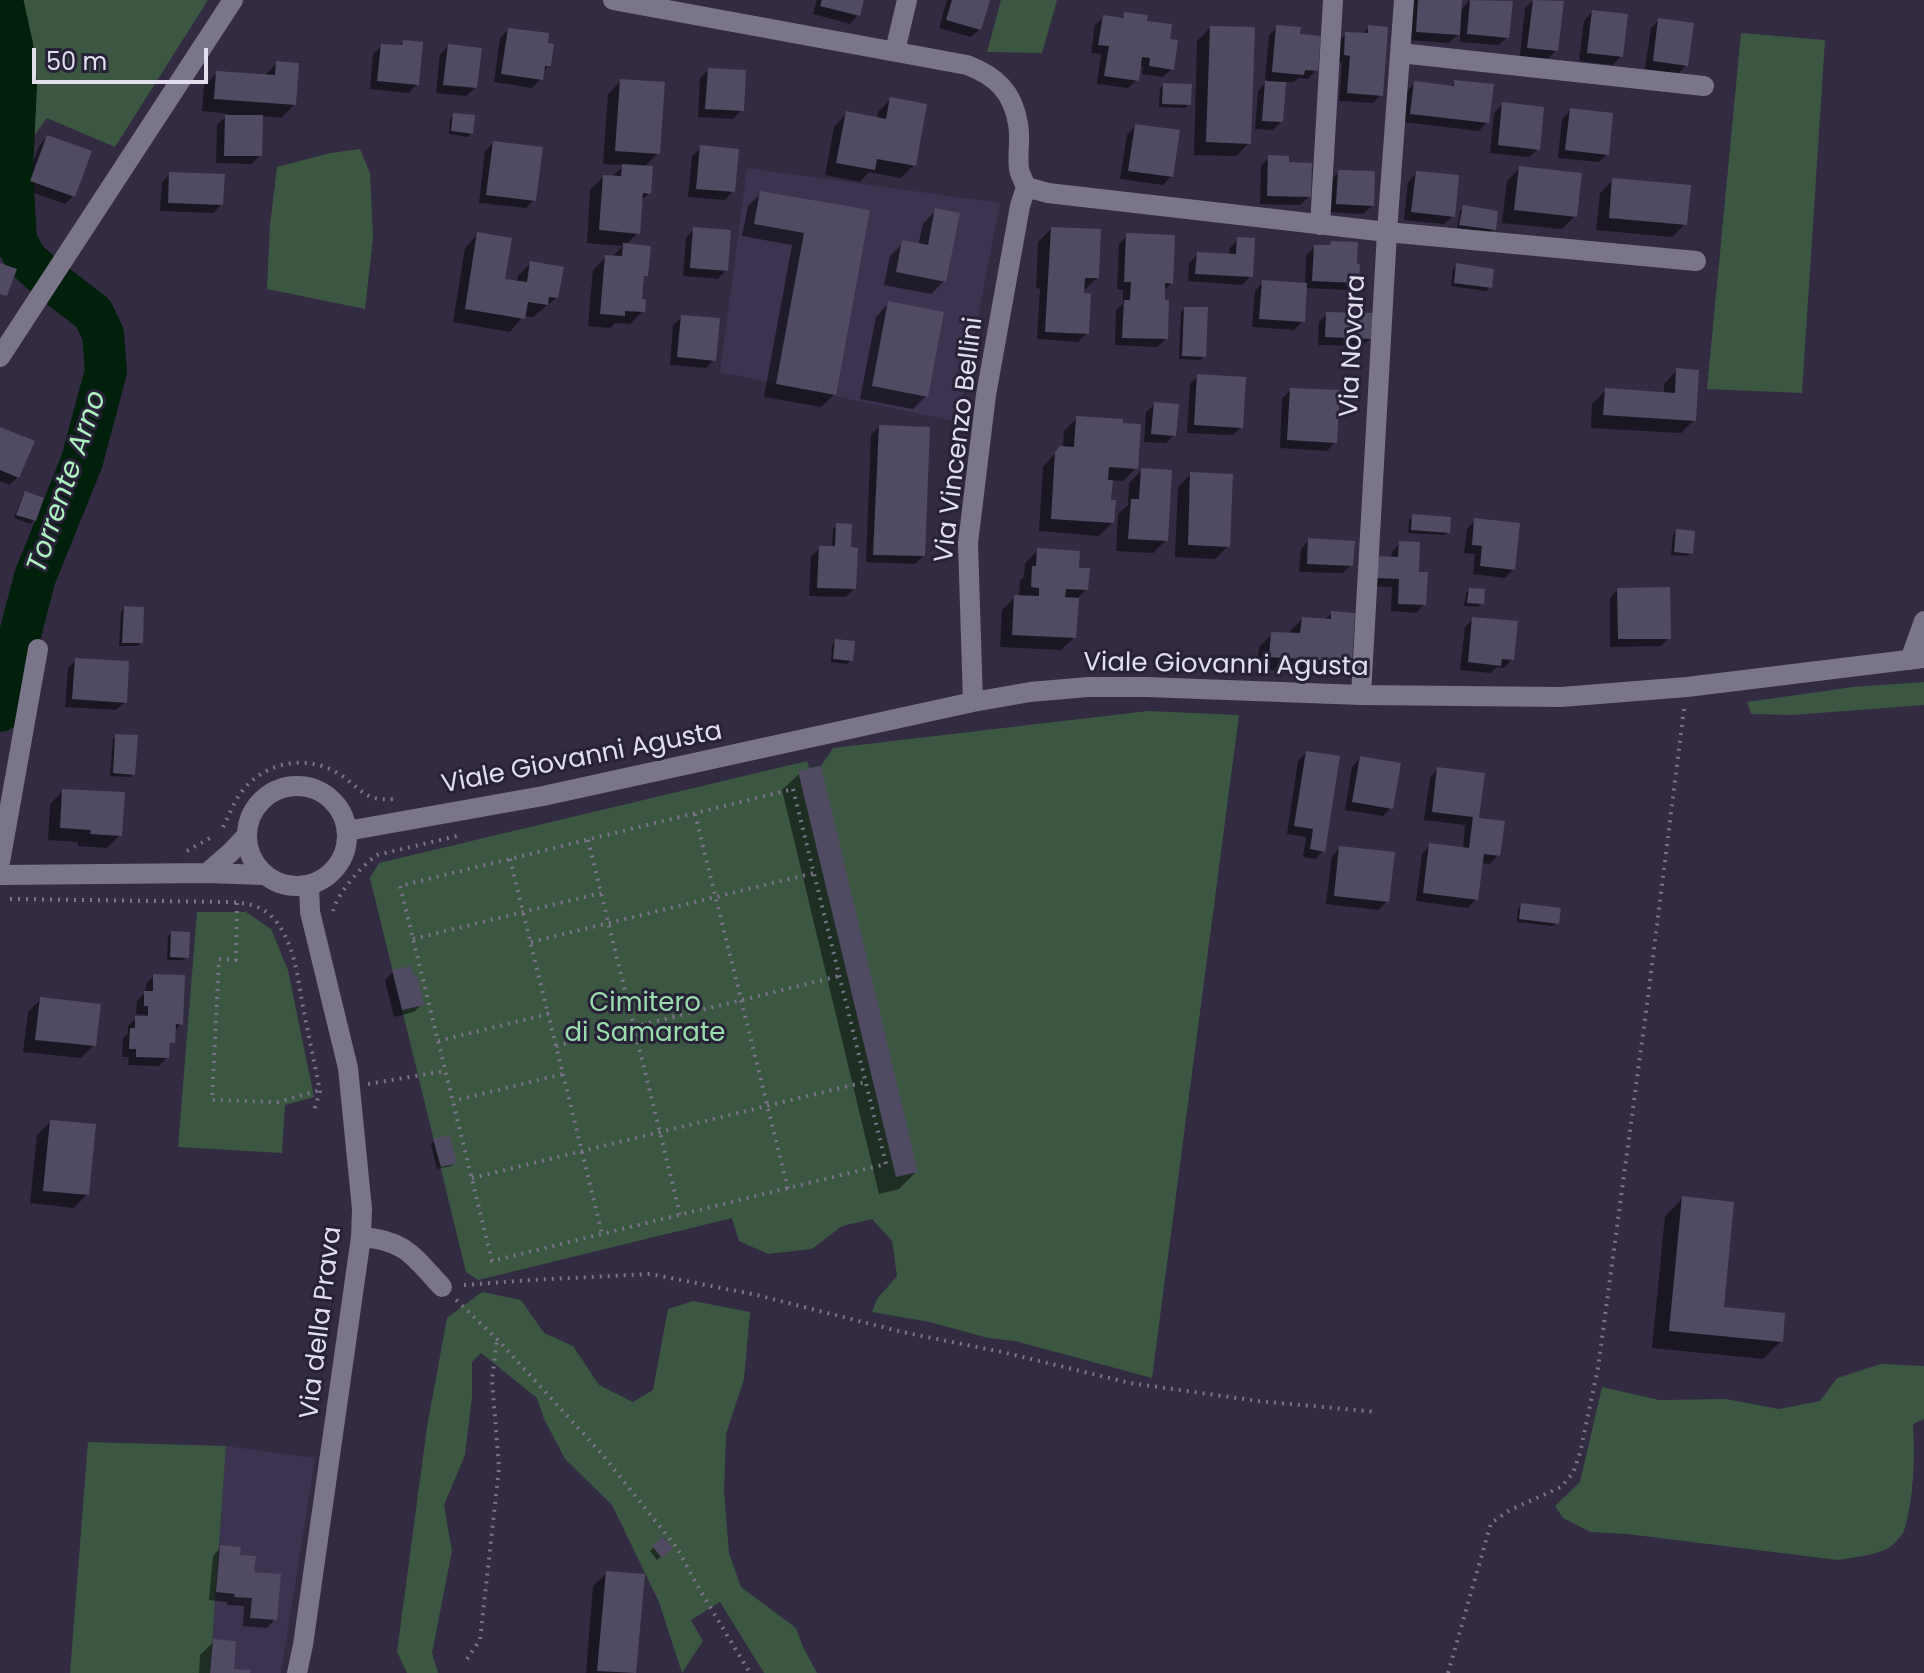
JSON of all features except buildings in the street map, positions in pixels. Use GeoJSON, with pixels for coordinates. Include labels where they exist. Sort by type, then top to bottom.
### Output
{"type":"FeatureCollection","features":[{"type":"Feature","properties":{"kind":"street"},"geometry":{"type":"LineString","coordinates":[[0,357],[233,0]]}},
{"type":"Feature","properties":{"kind":"street","name":"Via Vincenzo Bellini"},"geometry":{"type":"LineString","coordinates":[[613,0],[647,3],[967,65],[988,73],[1001,85],[1013,104],[1019,126],[1019,170],[1026,187],[986,395],[968,543],[973,702]]}},
{"type":"Feature","properties":{"kind":"street"},"geometry":{"type":"LineString","coordinates":[[895,51],[907,0]]}},
{"type":"Feature","properties":{"kind":"street"},"geometry":{"type":"LineString","coordinates":[[1320,225],[1333,0]]}},
{"type":"Feature","properties":{"kind":"street","name":"Via Novara"},"geometry":{"type":"LineString","coordinates":[[1361,695],[1387,232],[1404,0]]}},
{"type":"Feature","properties":{"kind":"street"},"geometry":{"type":"LineString","coordinates":[[1400,53],[1704,86]]}},
{"type":"Feature","properties":{"kind":"street"},"geometry":{"type":"LineString","coordinates":[[1026,187],[1048,193],[1320,225],[1696,261]]}},
{"type":"Feature","properties":{"kind":"street"},"geometry":{"type":"LineString","coordinates":[[1917,659],[1924,621]]}},
{"type":"Feature","properties":{"kind":"street"},"geometry":{"type":"LineString","coordinates":[[0,862],[38,649]]}},
{"type":"Feature","properties":{"kind":"street","name":"Viale Giovanni Agusta"},"geometry":{"type":"LineString","coordinates":[[347,831],[543,796],[1030,692],[1088,687],[1146,687],[1528,698],[1687,687],[1917,659]]}},
{"type":"Feature","properties":{"kind":"street"},"geometry":{"type":"LineString","coordinates":[[0,875],[207,873],[264,875],[285,885],[309,885],[330,874],[344,855],[347,831],[340,810],[325,794],[305,786],[283,787],[264,797],[250,815],[246,836],[250,857],[264,875]]}},
{"type":"Feature","properties":{"kind":"street"},"geometry":{"type":"LineString","coordinates":[[207,873],[246,836]]}},
{"type":"Feature","properties":{"kind":"street","name":"Via della Prava"},"geometry":{"type":"LineString","coordinates":[[297,1673],[306,1629],[361,1237],[362,1209],[348,1068],[310,912],[309,885]]}},
{"type":"Feature","properties":{"kind":"street"},"geometry":{"type":"LineString","coordinates":[[361,1237],[384,1239],[399,1246],[411,1254],[442,1287]]}},
{"type":"Feature","properties":{"kind":"path"},"geometry":{"type":"LineString","coordinates":[[1448,1673],[1491,1523],[1510,1510],[1561,1487],[1573,1473],[1580,1453],[1598,1368],[1687,687]]}},
{"type":"Feature","properties":{"kind":"path"},"geometry":{"type":"LineString","coordinates":[[793,789],[886,1164],[492,1261],[400,886],[695,814],[793,789]]}},
{"type":"Feature","properties":{"kind":"path"},"geometry":{"type":"LineString","coordinates":[[695,814],[788,1189]]}},
{"type":"Feature","properties":{"kind":"path"},"geometry":{"type":"LineString","coordinates":[[588,840],[680,1215]]}},
{"type":"Feature","properties":{"kind":"path"},"geometry":{"type":"LineString","coordinates":[[510,859],[602,1234]]}},
{"type":"Feature","properties":{"kind":"path"},"geometry":{"type":"LineString","coordinates":[[531,942],[814,873]]}},
{"type":"Feature","properties":{"kind":"path"},"geometry":{"type":"LineString","coordinates":[[413,939],[601,893]]}},
{"type":"Feature","properties":{"kind":"path"},"geometry":{"type":"LineString","coordinates":[[0,899],[247,903],[261,908],[271,916],[286,939],[294,961],[320,1091],[314,1111]]}},
{"type":"Feature","properties":{"kind":"path"},"geometry":{"type":"LineString","coordinates":[[237,903],[236,960],[219,959],[212,1100],[278,1102],[320,1091]]}},
{"type":"Feature","properties":{"kind":"path"},"geometry":{"type":"LineString","coordinates":[[556,1046],[839,976]]}},
{"type":"Feature","properties":{"kind":"path"},"geometry":{"type":"LineString","coordinates":[[438,1041],[548,1014]]}},
{"type":"Feature","properties":{"kind":"path"},"geometry":{"type":"LineString","coordinates":[[366,1085],[445,1071]]}},
{"type":"Feature","properties":{"kind":"path"},"geometry":{"type":"LineString","coordinates":[[453,1101],[563,1074]]}},
{"type":"Feature","properties":{"kind":"path"},"geometry":{"type":"LineString","coordinates":[[472,1178],[865,1082]]}},
{"type":"Feature","properties":{"kind":"path"},"geometry":{"type":"LineString","coordinates":[[442,1287],[650,1274],[757,1295],[902,1332],[1130,1383],[1258,1401],[1377,1412]]}},
{"type":"Feature","properties":{"kind":"path"},"geometry":{"type":"LineString","coordinates":[[442,1287],[497,1339],[601,1453],[677,1548],[750,1673]]}},
{"type":"Feature","properties":{"kind":"path"},"geometry":{"type":"LineString","coordinates":[[467,1659],[480,1640],[499,1468],[492,1380],[497,1339]]}},
{"type":"Feature","properties":{"kind":"shaded area"},"geometry":{"type":"Polygon","coordinates":[[[747,168],[1000,203],[958,422],[720,372],[747,168]]]}},
{"type":"Feature","properties":{"kind":"shaded area"},"geometry":{"type":"Polygon","coordinates":[[[226,1446],[315,1458],[281,1673],[210,1673],[226,1446]]]}},
{"type":"Feature","properties":{"kind":"green space"},"geometry":{"type":"Polygon","coordinates":[[[0,0],[208,0],[115,147],[47,118],[26,147],[3,146],[4,234],[0,234],[0,0]]]}},
{"type":"Feature","properties":{"kind":"green space"},"geometry":{"type":"Polygon","coordinates":[[[1001,0],[1057,0],[1042,53],[987,52],[1001,0]]]}},
{"type":"Feature","properties":{"kind":"green space"},"geometry":{"type":"Polygon","coordinates":[[[1741,33],[1825,40],[1802,393],[1707,389],[1741,33]]]}},
{"type":"Feature","properties":{"kind":"green space"},"geometry":{"type":"Polygon","coordinates":[[[360,149],[370,173],[373,238],[365,309],[267,289],[277,167],[330,153],[360,149]]]}},
{"type":"Feature","properties":{"kind":"green space"},"geometry":{"type":"Polygon","coordinates":[[[1924,682],[1924,705],[1792,715],[1751,714],[1747,702],[1853,687],[1924,682]]]}},
{"type":"Feature","properties":{"kind":"green space","name":"Cimitero di Samarate"},"geometry":{"type":"Polygon","coordinates":[[[1148,711],[1239,715],[1152,1378],[1015,1341],[988,1338],[930,1322],[872,1312],[877,1299],[897,1276],[892,1241],[872,1219],[842,1226],[812,1249],[768,1254],[739,1241],[732,1218],[478,1280],[466,1272],[370,878],[379,863],[807,761],[809,768],[821,766],[833,748],[1148,711]]]}},
{"type":"Feature","properties":{"kind":"green space"},"geometry":{"type":"Polygon","coordinates":[[[197,912],[246,912],[271,929],[288,970],[314,1097],[285,1105],[282,1153],[178,1147],[197,912]]]}},
{"type":"Feature","properties":{"kind":"green space"},"geometry":{"type":"Polygon","coordinates":[[[482,1292],[521,1300],[544,1333],[573,1346],[599,1385],[633,1402],[653,1390],[668,1309],[693,1301],[750,1312],[744,1379],[726,1434],[724,1491],[729,1553],[741,1587],[796,1628],[817,1673],[764,1673],[720,1602],[691,1620],[703,1641],[682,1673],[659,1602],[612,1505],[565,1459],[537,1398],[481,1353],[472,1362],[472,1397],[465,1455],[444,1505],[452,1551],[432,1653],[438,1673],[407,1673],[397,1652],[427,1427],[447,1318],[482,1292]]]}},
{"type":"Feature","properties":{"kind":"green space"},"geometry":{"type":"Polygon","coordinates":[[[1881,1364],[1924,1366],[1924,1419],[1913,1424],[1910,1505],[1903,1533],[1887,1549],[1838,1560],[1590,1532],[1563,1518],[1555,1506],[1580,1482],[1602,1387],[1659,1400],[1726,1399],[1779,1409],[1820,1401],[1837,1378],[1881,1364]]]}},
{"type":"Feature","properties":{"kind":"green space"},"geometry":{"type":"Polygon","coordinates":[[[88,1442],[226,1446],[210,1673],[70,1673],[88,1442]]]}},
{"type":"Feature","properties":{"kind":"waterway","name":"Torrente Arno"},"geometry":{"type":"LineString","coordinates":[[0,711],[35,577],[82,461],[106,371],[103,334],[93,313],[26,259],[16,241],[12,171],[16,85],[12,45],[2,0]]}}]}
